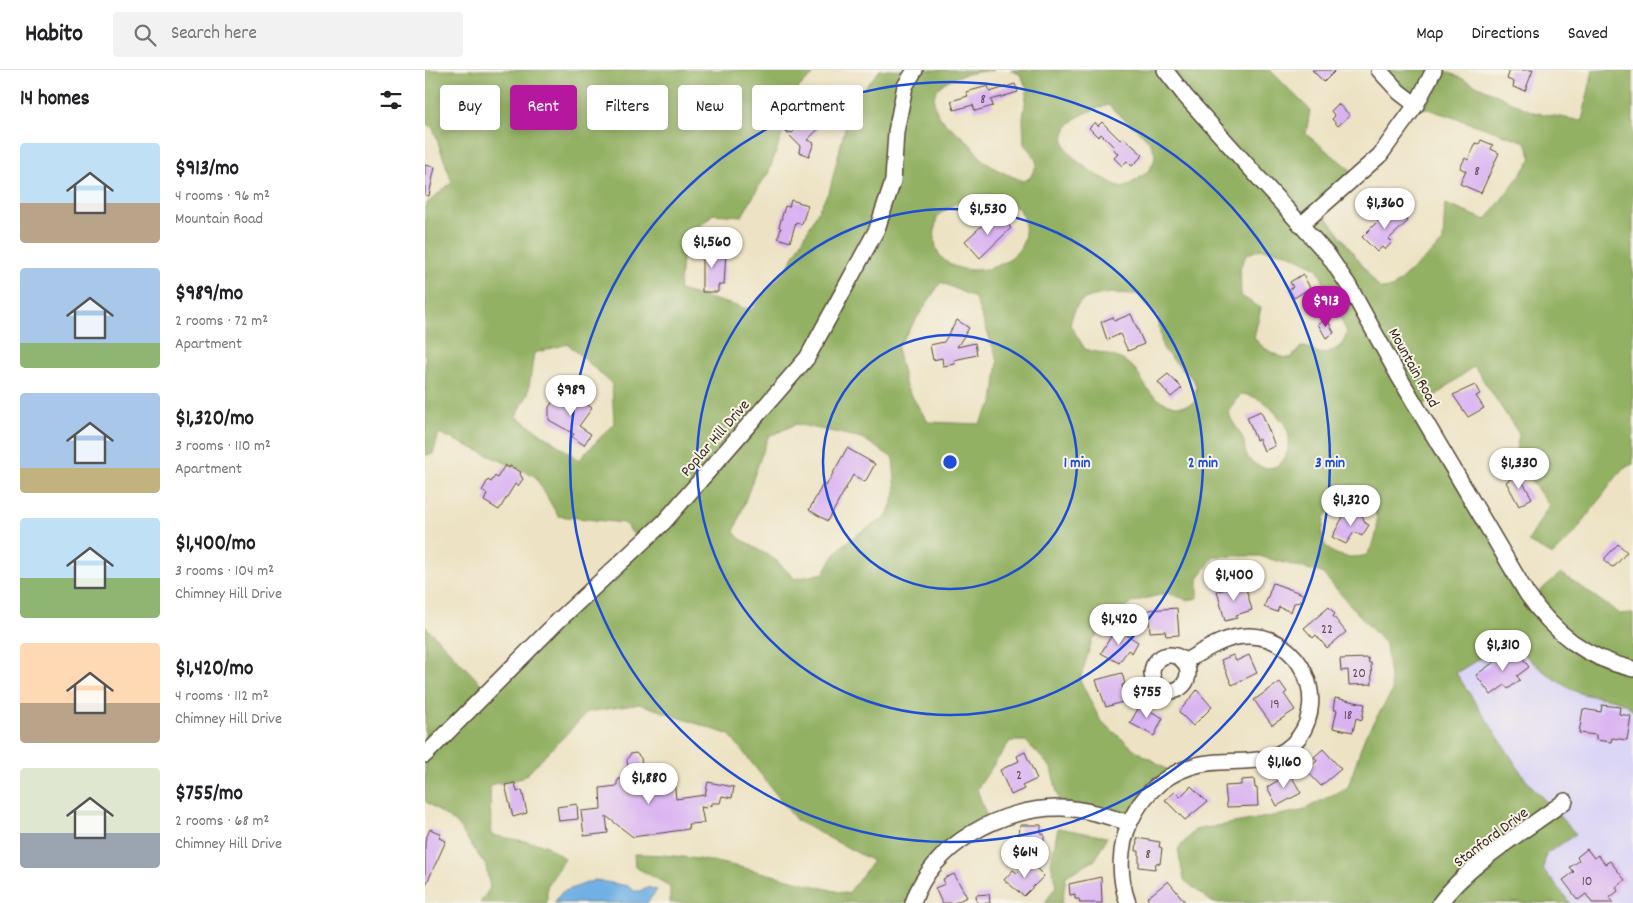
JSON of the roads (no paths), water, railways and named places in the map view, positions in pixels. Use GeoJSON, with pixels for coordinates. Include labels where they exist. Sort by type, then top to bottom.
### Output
{"type":"FeatureCollection","features":[{"type":"Feature","properties":{"kind":"street","name":"Poplar Hill Drive"},"geometry":{"type":"LineString","coordinates":[[425,755],[559,620],[664,522],[807,358],[877,229],[893,181],[896,132],[905,86],[915,70]]}},
{"type":"Feature","properties":{"kind":"street","name":"Mountain Road"},"geometry":{"type":"LineString","coordinates":[[1165,70],[1186,97],[1328,255],[1349,286],[1398,375],[1541,615],[1575,646],[1595,657],[1633,669]]}},
{"type":"Feature","properties":{"kind":"street"},"geometry":{"type":"LineString","coordinates":[[1379,70],[1399,92],[1417,105]]}},
{"type":"Feature","properties":{"kind":"street"},"geometry":{"type":"LineString","coordinates":[[1302,224],[1380,156],[1417,105],[1435,70]]}},
{"type":"Feature","properties":{"kind":"street"},"geometry":{"type":"LineString","coordinates":[[1128,903],[1121,870],[1123,838],[1129,823],[1147,795],[1174,774],[1207,763],[1252,762],[1273,757],[1294,742],[1308,719],[1311,698],[1307,677],[1296,658],[1271,640],[1251,636],[1231,638],[1184,662]]}},
{"type":"Feature","properties":{"kind":"street","name":"Stanford Drive"},"geometry":{"type":"LineString","coordinates":[[1441,903],[1448,893],[1476,867],[1565,801]]}},
{"type":"Feature","properties":{"kind":"street"},"geometry":{"type":"LineString","coordinates":[[913,903],[926,877],[939,860],[975,831],[995,821],[1023,812],[1061,808],[1097,813],[1129,823]]}},
{"type":"Feature","properties":{"kind":"water"},"geometry":{"type":"Polygon","coordinates":[[[595,880],[628,886],[634,891],[640,891],[647,887],[657,890],[647,903],[554,903],[562,892],[595,880]]]}}]}
